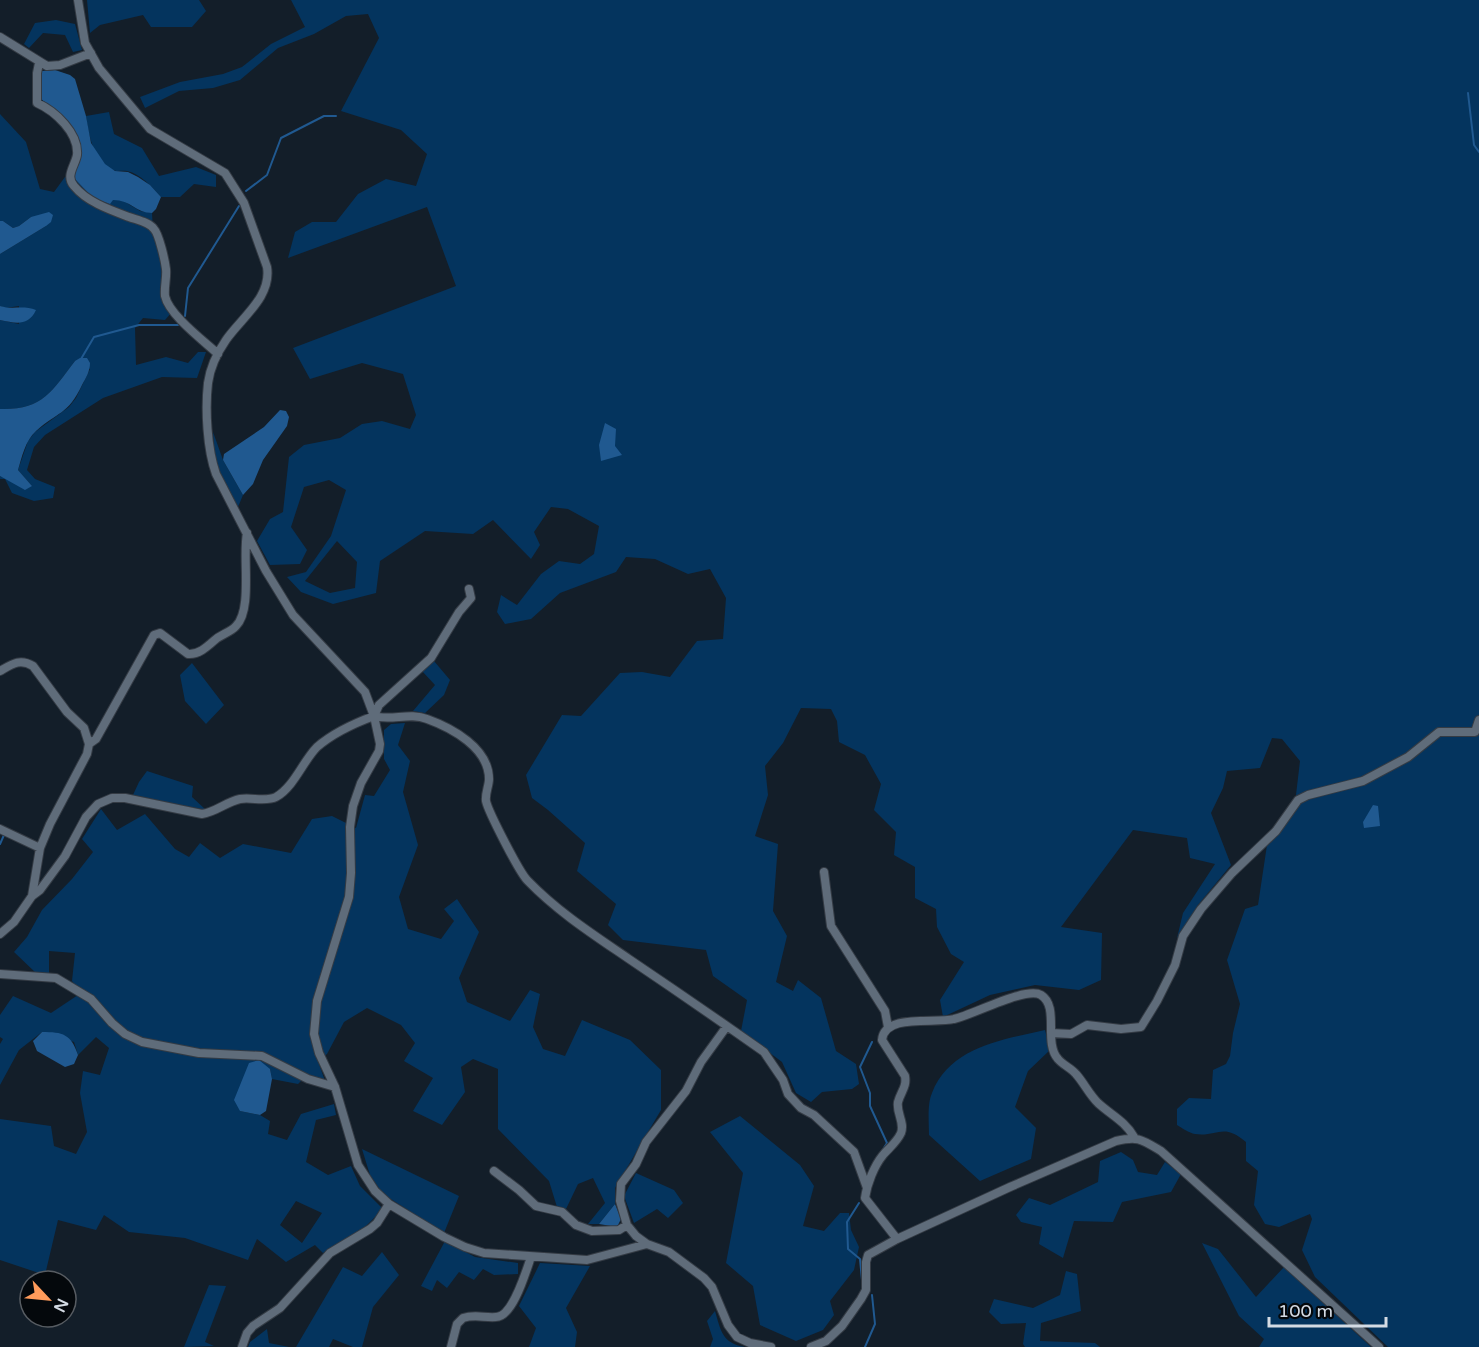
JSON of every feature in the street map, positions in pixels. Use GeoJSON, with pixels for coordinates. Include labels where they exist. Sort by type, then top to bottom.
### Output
{"type":"FeatureCollection","features":[{"type":"Feature","properties":{"kind":"street"},"geometry":{"type":"LineString","coordinates":[[78,0],[85,43],[99,68],[113,86],[150,129],[225,173],[244,203],[268,275],[259,298],[226,339],[208,383],[210,459],[266,570],[293,615],[365,692],[374,716],[380,744],[379,751],[361,783],[353,806],[350,827],[351,873],[348,897],[314,1018],[314,1034],[319,1053],[335,1087],[358,1165],[375,1191],[389,1204],[422,1226],[465,1248],[484,1253],[587,1260],[647,1244]]}},
{"type":"Feature","properties":{"kind":"street"},"geometry":{"type":"LineString","coordinates":[[0,38],[47,66],[60,65],[91,53]]}},
{"type":"Feature","properties":{"kind":"street"},"geometry":{"type":"LineString","coordinates":[[39,63],[37,103],[52,110],[58,116],[75,143],[77,155],[70,173],[73,185],[89,200],[154,228],[166,269],[165,297],[180,320],[218,354]]}},
{"type":"Feature","properties":{"kind":"street"},"geometry":{"type":"LineString","coordinates":[[89,744],[96,739],[154,635],[160,633],[188,654],[193,654],[237,626],[243,611],[248,579],[244,544],[247,533]]}},
{"type":"Feature","properties":{"kind":"street"},"geometry":{"type":"LineString","coordinates":[[0,934],[14,922],[32,896],[40,890],[65,856],[86,817],[98,804],[112,798],[125,798],[202,814],[214,812],[228,802],[276,797],[288,787],[318,747],[354,725],[374,716],[380,705],[431,658],[459,612],[471,598],[469,589]]}},
{"type":"Feature","properties":{"kind":"street"},"geometry":{"type":"LineString","coordinates":[[0,670],[17,661],[25,661],[33,666],[67,712],[84,728],[89,744],[87,754],[40,848],[32,896]]}},
{"type":"Feature","properties":{"kind":"street"},"geometry":{"type":"LineString","coordinates":[[374,716],[383,719],[418,716],[430,719],[464,737],[476,747],[487,768],[488,811],[526,879],[562,913],[764,1053],[783,1080],[788,1094],[801,1108],[814,1115],[854,1152],[867,1188]]}},
{"type":"Feature","properties":{"kind":"street"},"geometry":{"type":"LineString","coordinates":[[1050,1033],[1071,1034],[1087,1025],[1121,1029],[1141,1028],[1175,965],[1183,936],[1201,909],[1232,873],[1276,831],[1298,800],[1308,795],[1363,781],[1408,757],[1439,732],[1475,732],[1479,720]]}},
{"type":"Feature","properties":{"kind":"street"},"geometry":{"type":"LineString","coordinates":[[0,829],[40,848]]}},
{"type":"Feature","properties":{"kind":"street"},"geometry":{"type":"LineString","coordinates":[[824,872],[831,926],[885,1011],[888,1027]]}},
{"type":"Feature","properties":{"kind":"street"},"geometry":{"type":"LineString","coordinates":[[0,974],[56,978],[91,999],[112,1023],[126,1034],[142,1042],[199,1053],[262,1056],[308,1079],[335,1087]]}},
{"type":"Feature","properties":{"kind":"street"},"geometry":{"type":"LineString","coordinates":[[897,1239],[865,1198],[867,1188],[882,1157],[898,1138],[902,1124],[897,1108],[906,1082],[905,1076],[882,1040],[888,1027],[906,1021],[943,1022],[964,1017],[1023,994],[1035,993],[1047,1001],[1050,1009],[1052,1049],[1058,1059],[1076,1073],[1097,1102],[1128,1126],[1134,1137]]}},
{"type":"Feature","properties":{"kind":"street"},"geometry":{"type":"LineString","coordinates":[[727,1026],[700,1062],[686,1091],[646,1142],[636,1164],[621,1184],[620,1200],[627,1226],[647,1244],[669,1252],[704,1278],[718,1296],[728,1325],[737,1337],[750,1343],[771,1347]]}},
{"type":"Feature","properties":{"kind":"street"},"geometry":{"type":"LineString","coordinates":[[811,1347],[826,1341],[842,1326],[861,1299],[866,1290],[868,1256],[897,1239],[1010,1187],[1116,1141],[1134,1137],[1142,1139],[1161,1151],[1379,1347]]}},
{"type":"Feature","properties":{"kind":"street"},"geometry":{"type":"LineString","coordinates":[[494,1172],[536,1206],[562,1212],[576,1225],[592,1231],[619,1230],[627,1226]]}},
{"type":"Feature","properties":{"kind":"street"},"geometry":{"type":"LineString","coordinates":[[242,1347],[247,1333],[253,1326],[280,1308],[330,1253],[377,1223],[389,1204]]}},
{"type":"Feature","properties":{"kind":"street"},"geometry":{"type":"LineString","coordinates":[[451,1347],[457,1324],[463,1318],[484,1315],[498,1318],[506,1314],[531,1257]]}},
{"type":"Feature","properties":{"kind":"shaded area"},"geometry":{"type":"Polygon","coordinates":[[[87,0],[199,0],[206,11],[192,27],[151,27],[143,15],[100,25],[90,33],[87,0]]]}},
{"type":"Feature","properties":{"kind":"shaded area"},"geometry":{"type":"Polygon","coordinates":[[[291,0],[1479,0],[1479,1347],[1388,1347],[1315,1277],[1302,1250],[1312,1219],[1310,1214],[1279,1227],[1265,1224],[1254,1205],[1258,1171],[1246,1161],[1246,1142],[1226,1131],[1195,1134],[1177,1125],[1177,1109],[1189,1098],[1211,1099],[1213,1070],[1226,1064],[1230,1056],[1240,1004],[1227,960],[1245,909],[1258,905],[1267,845],[1297,806],[1300,761],[1282,739],[1272,738],[1260,768],[1227,771],[1223,788],[1211,813],[1231,865],[1198,905],[1177,938],[1183,913],[1215,864],[1190,858],[1187,838],[1133,830],[1061,927],[1102,933],[1101,980],[1079,990],[1035,985],[990,995],[943,1017],[940,1000],[964,962],[951,954],[937,927],[936,909],[915,898],[915,867],[894,855],[896,832],[874,810],[881,784],[865,755],[839,742],[837,721],[831,709],[801,708],[783,743],[765,766],[768,795],[755,836],[778,844],[773,911],[787,936],[776,982],[793,991],[798,980],[821,998],[836,1051],[856,1064],[859,1084],[852,1089],[822,1092],[811,1102],[796,1093],[782,1062],[741,1031],[747,1000],[713,976],[706,950],[623,940],[608,925],[616,904],[577,871],[585,843],[532,798],[526,775],[562,715],[581,716],[620,673],[642,672],[670,677],[697,641],[723,639],[726,598],[710,569],[688,574],[655,559],[626,557],[616,572],[560,593],[531,619],[505,624],[497,612],[501,595],[517,605],[541,574],[559,561],[580,564],[594,554],[599,526],[568,509],[551,507],[534,532],[540,545],[531,559],[493,520],[473,534],[425,531],[380,561],[376,593],[333,604],[301,592],[287,577],[306,572],[331,536],[346,490],[329,480],[304,487],[291,527],[307,550],[300,564],[270,565],[257,541],[270,519],[283,512],[289,457],[304,445],[340,438],[362,424],[382,421],[410,429],[416,415],[403,374],[362,363],[310,379],[293,348],[456,286],[427,207],[288,258],[295,232],[312,222],[336,222],[358,194],[386,179],[416,186],[427,154],[401,130],[341,111],[379,38],[368,14],[346,16],[314,34],[278,48],[240,80],[213,88],[179,91],[145,108],[140,97],[180,82],[223,74],[242,67],[271,44],[305,27],[291,0]],[[337,541],[305,581],[330,593],[355,588],[357,562],[337,541]]]}},
{"type":"Feature","properties":{"kind":"shaded area"},"geometry":{"type":"Polygon","coordinates":[[[56,20],[75,24],[82,50],[73,52],[65,35],[43,33],[29,48],[24,44],[35,23],[56,20]]]}},
{"type":"Feature","properties":{"kind":"shaded area"},"geometry":{"type":"Polygon","coordinates":[[[55,70],[75,79],[91,143],[105,164],[115,171],[128,172],[138,177],[150,185],[161,197],[152,213],[119,201],[113,200],[110,204],[93,198],[74,178],[80,153],[73,130],[64,117],[41,99],[42,71],[55,70]]]}},
{"type":"Feature","properties":{"kind":"shaded area"},"geometry":{"type":"Polygon","coordinates":[[[109,112],[114,134],[142,148],[159,176],[196,167],[216,175],[216,187],[194,184],[180,197],[161,197],[137,175],[127,171],[115,171],[106,166],[93,147],[86,116],[109,112]]]}},
{"type":"Feature","properties":{"kind":"shaded area"},"geometry":{"type":"Polygon","coordinates":[[[0,114],[26,142],[40,189],[54,192],[65,177],[74,178],[93,198],[122,200],[140,211],[152,213],[153,231],[164,270],[163,297],[172,312],[165,320],[143,318],[135,328],[136,365],[166,357],[188,363],[198,352],[206,352],[197,378],[162,377],[103,398],[45,435],[34,447],[27,470],[35,479],[55,487],[53,498],[34,501],[12,493],[5,479],[0,479],[0,476],[32,486],[18,470],[28,441],[35,432],[69,407],[90,369],[75,361],[45,397],[26,406],[0,409],[0,320],[19,324],[19,306],[6,308],[0,306],[0,254],[46,226],[31,217],[13,228],[0,221],[0,114]]]}},
{"type":"Feature","properties":{"kind":"shaded area"},"geometry":{"type":"Polygon","coordinates":[[[49,212],[53,215],[51,222],[0,254],[0,221],[13,228],[31,217],[49,212]]]}},
{"type":"Feature","properties":{"kind":"shaded area"},"geometry":{"type":"Polygon","coordinates":[[[0,306],[36,310],[25,321],[11,322],[0,320],[0,306]]]}},
{"type":"Feature","properties":{"kind":"shaded area"},"geometry":{"type":"Polygon","coordinates":[[[80,358],[87,358],[90,366],[77,395],[67,408],[36,431],[24,449],[18,470],[32,486],[25,490],[0,476],[0,409],[26,406],[45,397],[80,358]]]}},
{"type":"Feature","properties":{"kind":"shaded area"},"geometry":{"type":"Polygon","coordinates":[[[280,410],[286,411],[289,417],[287,426],[263,460],[253,484],[243,495],[223,460],[224,454],[264,427],[280,410]]]}},
{"type":"Feature","properties":{"kind":"shaded area"},"geometry":{"type":"Polygon","coordinates":[[[605,423],[616,429],[615,446],[622,455],[601,461],[599,445],[605,423]]]}},
{"type":"Feature","properties":{"kind":"shaded area"},"geometry":{"type":"Polygon","coordinates":[[[213,432],[223,460],[243,495],[238,507],[215,464],[213,432]]]}},
{"type":"Feature","properties":{"kind":"shaded area"},"geometry":{"type":"Polygon","coordinates":[[[434,661],[450,680],[444,695],[425,713],[413,711],[435,685],[422,671],[434,661]]]}},
{"type":"Feature","properties":{"kind":"shaded area"},"geometry":{"type":"Polygon","coordinates":[[[192,663],[224,705],[206,724],[185,701],[180,675],[192,663]]]}},
{"type":"Feature","properties":{"kind":"shaded area"},"geometry":{"type":"Polygon","coordinates":[[[405,723],[398,745],[410,761],[403,792],[418,845],[399,897],[408,929],[441,939],[454,921],[444,909],[457,899],[479,932],[459,978],[467,1002],[510,1021],[530,990],[540,994],[533,1027],[543,1049],[565,1056],[582,1020],[630,1040],[661,1070],[661,1110],[615,1188],[615,1204],[599,1224],[588,1224],[605,1203],[593,1178],[578,1184],[566,1209],[557,1207],[549,1181],[498,1129],[498,1069],[473,1059],[461,1067],[465,1092],[442,1125],[413,1111],[433,1078],[404,1061],[415,1043],[401,1025],[367,1008],[344,1022],[327,1054],[318,1061],[325,1081],[308,1074],[298,1084],[272,1079],[270,1069],[240,1111],[260,1115],[270,1121],[268,1134],[287,1140],[301,1114],[334,1104],[336,1115],[316,1120],[306,1162],[328,1175],[351,1166],[360,1186],[383,1209],[363,1229],[323,1253],[315,1245],[286,1262],[257,1239],[248,1260],[185,1238],[129,1232],[104,1215],[96,1230],[58,1220],[46,1269],[27,1269],[0,1260],[0,1119],[51,1126],[54,1146],[76,1154],[87,1132],[80,1093],[83,1071],[100,1075],[109,1048],[96,1037],[78,1055],[74,1042],[42,1032],[19,1050],[0,1085],[0,1044],[3,1039],[0,1037],[0,1015],[13,996],[51,1013],[81,993],[72,981],[75,953],[49,951],[49,974],[37,974],[14,952],[27,937],[42,910],[72,879],[93,852],[82,839],[101,809],[117,830],[145,814],[175,849],[189,857],[200,843],[220,858],[243,844],[291,853],[312,819],[332,816],[356,828],[365,795],[374,796],[390,770],[384,759],[384,730],[391,724],[405,723]],[[296,1201],[280,1225],[302,1243],[322,1213],[296,1201]]]}},
{"type":"Feature","properties":{"kind":"shaded area"},"geometry":{"type":"Polygon","coordinates":[[[147,771],[193,786],[192,797],[206,810],[133,795],[147,771]]]}},
{"type":"Feature","properties":{"kind":"shaded area"},"geometry":{"type":"Polygon","coordinates":[[[1373,805],[1378,806],[1380,826],[1364,828],[1363,822],[1373,805]]]}},
{"type":"Feature","properties":{"kind":"shaded area"},"geometry":{"type":"Polygon","coordinates":[[[1045,1030],[1050,1050],[1028,1071],[1015,1107],[1036,1128],[1031,1159],[980,1181],[929,1135],[930,1097],[940,1077],[964,1055],[995,1042],[1045,1030]]]}},
{"type":"Feature","properties":{"kind":"shaded area"},"geometry":{"type":"Polygon","coordinates":[[[42,1032],[61,1034],[69,1038],[78,1055],[74,1064],[65,1067],[37,1051],[33,1041],[42,1032]]]}},
{"type":"Feature","properties":{"kind":"shaded area"},"geometry":{"type":"Polygon","coordinates":[[[259,1060],[270,1069],[272,1079],[266,1111],[260,1115],[240,1111],[234,1100],[249,1063],[259,1060]]]}},
{"type":"Feature","properties":{"kind":"shaded area"},"geometry":{"type":"Polygon","coordinates":[[[740,1116],[800,1165],[814,1186],[803,1226],[824,1231],[840,1213],[849,1213],[851,1230],[859,1247],[854,1270],[830,1301],[834,1315],[823,1330],[796,1341],[760,1325],[753,1286],[726,1263],[743,1173],[710,1132],[740,1116]]]}},
{"type":"Feature","properties":{"kind":"shaded area"},"geometry":{"type":"Polygon","coordinates":[[[362,1149],[459,1196],[444,1233],[383,1194],[370,1175],[362,1149]]]}},
{"type":"Feature","properties":{"kind":"shaded area"},"geometry":{"type":"Polygon","coordinates":[[[1121,1152],[1133,1160],[1138,1172],[1157,1175],[1165,1162],[1181,1174],[1171,1192],[1122,1202],[1113,1222],[1074,1221],[1063,1258],[1039,1244],[1042,1227],[1021,1222],[1016,1215],[1029,1198],[1050,1205],[1098,1182],[1100,1161],[1121,1152]]]}},
{"type":"Feature","properties":{"kind":"shaded area"},"geometry":{"type":"Polygon","coordinates":[[[636,1173],[674,1190],[683,1203],[668,1218],[657,1209],[634,1223],[624,1196],[636,1173]]]}},
{"type":"Feature","properties":{"kind":"shaded area"},"geometry":{"type":"Polygon","coordinates":[[[615,1204],[621,1219],[617,1227],[599,1224],[615,1204]]]}},
{"type":"Feature","properties":{"kind":"shaded area"},"geometry":{"type":"Polygon","coordinates":[[[445,1241],[475,1257],[518,1263],[518,1274],[494,1275],[483,1269],[474,1280],[459,1272],[447,1288],[437,1280],[432,1291],[421,1286],[445,1241]]]}},
{"type":"Feature","properties":{"kind":"shaded area"},"geometry":{"type":"Polygon","coordinates":[[[1202,1243],[1218,1249],[1256,1297],[1284,1267],[1371,1347],[1259,1347],[1264,1339],[1239,1316],[1202,1243]]]}},
{"type":"Feature","properties":{"kind":"shaded area"},"geometry":{"type":"Polygon","coordinates":[[[382,1252],[399,1275],[373,1307],[362,1347],[353,1347],[333,1339],[329,1347],[296,1347],[343,1267],[362,1276],[382,1252]]]}},
{"type":"Feature","properties":{"kind":"shaded area"},"geometry":{"type":"Polygon","coordinates":[[[540,1263],[590,1266],[566,1308],[577,1332],[575,1347],[529,1347],[536,1328],[519,1306],[540,1263]]]}},
{"type":"Feature","properties":{"kind":"shaded area"},"geometry":{"type":"Polygon","coordinates":[[[1066,1271],[1077,1274],[1081,1311],[1041,1323],[1040,1341],[1095,1343],[1100,1347],[1025,1347],[1023,1344],[1026,1323],[1001,1324],[989,1312],[994,1299],[1033,1308],[1060,1295],[1066,1271]]]}},
{"type":"Feature","properties":{"kind":"shaded area"},"geometry":{"type":"Polygon","coordinates":[[[209,1285],[226,1286],[205,1342],[214,1346],[184,1347],[209,1285]]]}},
{"type":"Feature","properties":{"kind":"shaded area"},"geometry":{"type":"Polygon","coordinates":[[[715,1311],[721,1330],[727,1339],[745,1347],[710,1347],[713,1339],[707,1321],[715,1311]]]}},
{"type":"Feature","properties":{"kind":"shaded area"},"geometry":{"type":"Polygon","coordinates":[[[267,1329],[269,1343],[289,1347],[248,1347],[250,1342],[267,1329]]]}},
{"type":"Feature","properties":{"kind":"waterway"},"geometry":{"type":"LineString","coordinates":[[1468,93],[1474,145],[1479,152]]}},
{"type":"Feature","properties":{"kind":"waterway"},"geometry":{"type":"LineString","coordinates":[[246,191],[267,175],[281,138],[324,116],[336,116]]}},
{"type":"Feature","properties":{"kind":"waterway"},"geometry":{"type":"LineString","coordinates":[[185,316],[188,288],[239,206]]}},
{"type":"Feature","properties":{"kind":"waterway"},"geometry":{"type":"LineString","coordinates":[[81,359],[94,337],[139,325],[178,325]]}},
{"type":"Feature","properties":{"kind":"waterway"},"geometry":{"type":"LineString","coordinates":[[0,844],[4,835]]}},
{"type":"Feature","properties":{"kind":"waterway"},"geometry":{"type":"LineString","coordinates":[[872,1042],[860,1067],[870,1093],[870,1106],[887,1143],[875,1162]]}},
{"type":"Feature","properties":{"kind":"waterway"},"geometry":{"type":"LineString","coordinates":[[859,1203],[847,1222],[848,1249],[860,1259],[862,1280]]}},
{"type":"Feature","properties":{"kind":"waterway"},"geometry":{"type":"LineString","coordinates":[[865,1347],[875,1324],[872,1295]]}}]}
